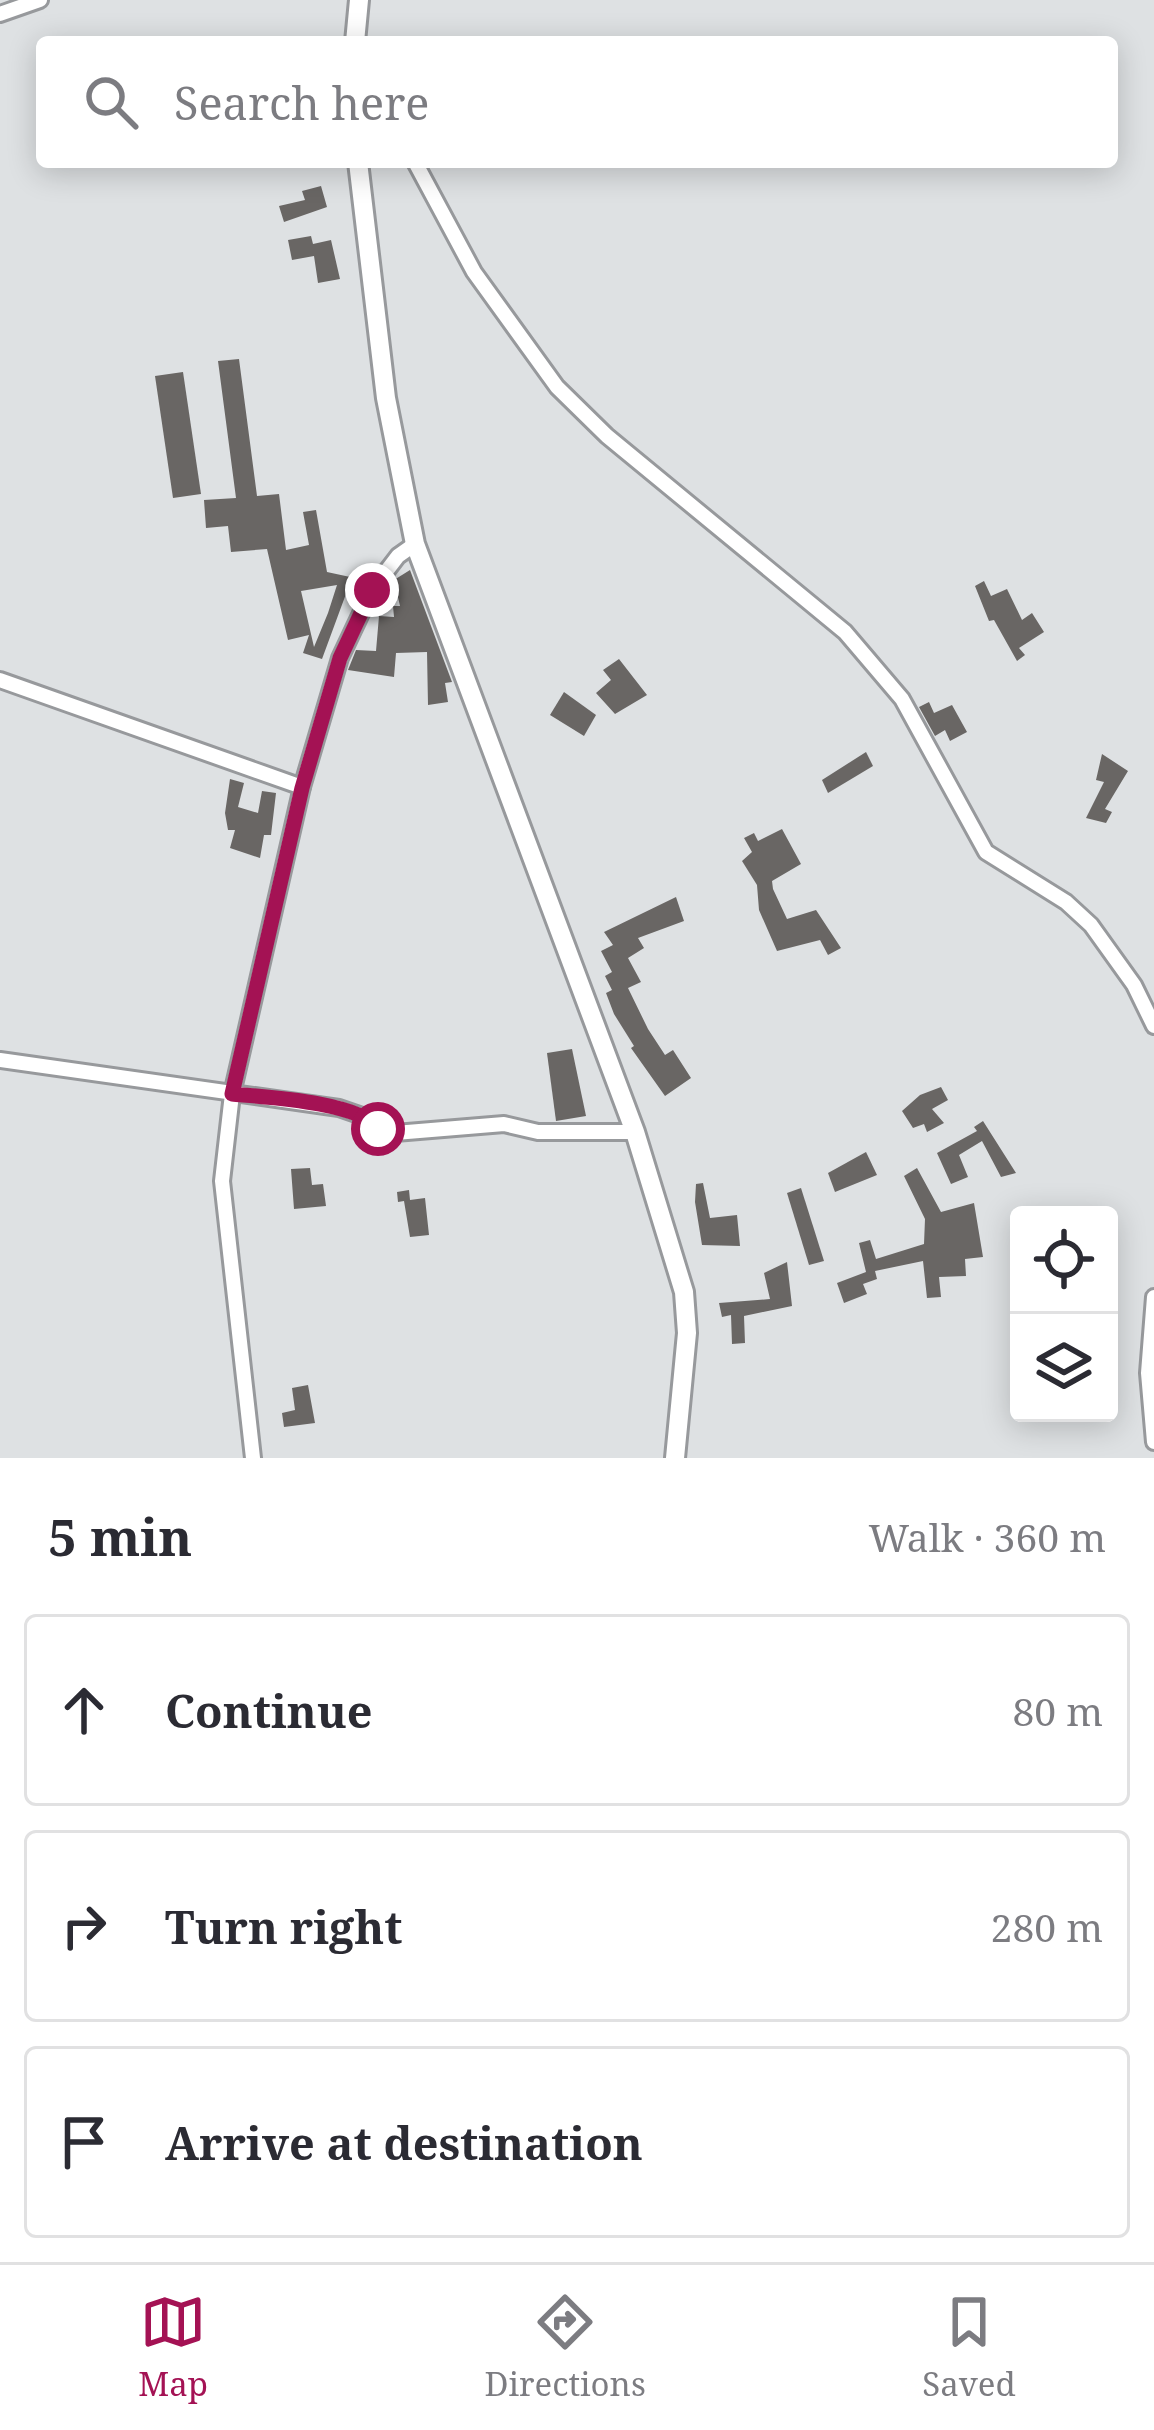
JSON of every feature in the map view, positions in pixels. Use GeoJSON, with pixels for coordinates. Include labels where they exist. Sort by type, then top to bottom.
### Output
{"type":"FeatureCollection","features":[{"type":"Feature","properties":{"kind":"main road"},"geometry":{"type":"LineString","coordinates":[[358,36],[359,0]]}},
{"type":"Feature","properties":{"kind":"main road"},"geometry":{"type":"LineString","coordinates":[[359,168],[386,398],[416,544],[635,1132],[684,1292],[687,1333],[675,1458]]}},
{"type":"Feature","properties":{"kind":"street"},"geometry":{"type":"LineString","coordinates":[[0,14],[40,0]]}},
{"type":"Feature","properties":{"kind":"street"},"geometry":{"type":"LineString","coordinates":[[418,168],[474,272],[556,387],[607,436],[845,632],[902,699],[986,852],[1066,902],[1091,925],[1134,985],[1154,1026]]}},
{"type":"Feature","properties":{"kind":"street"},"geometry":{"type":"LineString","coordinates":[[253,1458],[222,1181],[232,1094],[302,788],[349,634],[382,575],[416,544]]}},
{"type":"Feature","properties":{"kind":"street"},"geometry":{"type":"LineString","coordinates":[[0,680],[302,788]]}},
{"type":"Feature","properties":{"kind":"street"},"geometry":{"type":"LineString","coordinates":[[0,1060],[339,1108],[368,1118],[383,1133],[504,1124],[538,1132],[635,1132]]}},
{"type":"Feature","properties":{"kind":"street"},"geometry":{"type":"LineString","coordinates":[[1154,1297],[1148,1373],[1154,1442]]}},
{"type":"Feature","properties":{"kind":"building"},"geometry":{"type":"Polygon","coordinates":[[[321,186],[327,207],[284,222],[279,206],[305,200],[302,191],[321,186]]]}},
{"type":"Feature","properties":{"kind":"building"},"geometry":{"type":"Polygon","coordinates":[[[311,236],[313,244],[331,240],[340,279],[318,283],[314,256],[292,260],[288,240],[311,236]]]}},
{"type":"Feature","properties":{"kind":"building"},"geometry":{"type":"Polygon","coordinates":[[[239,359],[257,496],[279,494],[286,550],[309,545],[303,512],[316,510],[327,572],[364,580],[350,583],[322,659],[303,653],[309,635],[288,640],[267,549],[231,552],[228,526],[206,528],[204,500],[236,498],[218,361],[239,359]],[[337,585],[301,591],[314,647],[337,585]]]}},
{"type":"Feature","properties":{"kind":"building"},"geometry":{"type":"Polygon","coordinates":[[[183,372],[201,494],[173,498],[155,376],[183,372]]]}},
{"type":"Feature","properties":{"kind":"building"},"geometry":{"type":"Polygon","coordinates":[[[410,570],[452,682],[445,683],[448,702],[428,705],[427,652],[396,653],[394,677],[348,670],[356,650],[376,651],[379,616],[394,617],[393,606],[400,606],[394,580],[410,570]]]}},
{"type":"Feature","properties":{"kind":"building"},"geometry":{"type":"Polygon","coordinates":[[[984,581],[991,596],[1007,589],[1022,620],[1032,613],[1044,632],[1019,648],[1025,655],[1017,661],[994,620],[989,621],[975,586],[984,581]]]}},
{"type":"Feature","properties":{"kind":"building"},"geometry":{"type":"Polygon","coordinates":[[[619,659],[647,695],[615,714],[596,693],[611,680],[603,670],[619,659]]]}},
{"type":"Feature","properties":{"kind":"building"},"geometry":{"type":"Polygon","coordinates":[[[564,692],[596,715],[584,736],[550,715],[564,692]]]}},
{"type":"Feature","properties":{"kind":"building"},"geometry":{"type":"Polygon","coordinates":[[[929,702],[934,713],[952,705],[967,732],[950,741],[945,730],[935,736],[919,707],[929,702]]]}},
{"type":"Feature","properties":{"kind":"building"},"geometry":{"type":"Polygon","coordinates":[[[866,752],[873,766],[828,793],[822,780],[866,752]]]}},
{"type":"Feature","properties":{"kind":"building"},"geometry":{"type":"Polygon","coordinates":[[[1102,754],[1128,771],[1105,809],[1112,812],[1106,823],[1086,818],[1104,782],[1096,780],[1102,754]]]}},
{"type":"Feature","properties":{"kind":"building"},"geometry":{"type":"Polygon","coordinates":[[[230,779],[244,783],[238,807],[258,813],[262,791],[276,793],[271,835],[264,835],[260,858],[230,848],[235,830],[228,830],[225,813],[230,779]]]}},
{"type":"Feature","properties":{"kind":"building"},"geometry":{"type":"Polygon","coordinates":[[[782,829],[801,864],[772,881],[773,889],[787,919],[816,910],[841,948],[828,955],[820,940],[777,951],[759,910],[757,885],[742,861],[752,852],[744,838],[754,833],[758,841],[782,829]]]}},
{"type":"Feature","properties":{"kind":"building"},"geometry":{"type":"Polygon","coordinates":[[[676,897],[684,921],[638,938],[644,948],[628,958],[641,982],[628,988],[648,1029],[665,1055],[673,1050],[691,1078],[665,1096],[614,1014],[605,976],[612,972],[601,951],[613,945],[604,932],[676,897]]]}},
{"type":"Feature","properties":{"kind":"building"},"geometry":{"type":"Polygon","coordinates":[[[572,1049],[586,1116],[556,1121],[547,1053],[572,1049]]]}},
{"type":"Feature","properties":{"kind":"building"},"geometry":{"type":"Polygon","coordinates":[[[941,1087],[948,1100],[932,1109],[944,1123],[927,1132],[924,1124],[913,1128],[902,1111],[920,1095],[941,1087]]]}},
{"type":"Feature","properties":{"kind":"building"},"geometry":{"type":"Polygon","coordinates":[[[983,1121],[1016,1173],[1001,1177],[982,1141],[959,1155],[968,1177],[951,1184],[937,1153],[977,1131],[974,1127],[983,1121]]]}},
{"type":"Feature","properties":{"kind":"building"},"geometry":{"type":"Polygon","coordinates":[[[866,1152],[877,1175],[835,1192],[828,1173],[866,1152]]]}},
{"type":"Feature","properties":{"kind":"building"},"geometry":{"type":"Polygon","coordinates":[[[310,1168],[312,1185],[323,1184],[326,1206],[294,1209],[291,1169],[310,1168]]]}},
{"type":"Feature","properties":{"kind":"building"},"geometry":{"type":"Polygon","coordinates":[[[917,1168],[941,1212],[974,1203],[983,1257],[965,1259],[966,1276],[939,1277],[941,1297],[927,1298],[923,1261],[875,1271],[877,1279],[863,1284],[867,1294],[844,1303],[837,1283],[866,1272],[859,1243],[870,1240],[876,1259],[924,1244],[925,1219],[904,1176],[917,1168]]]}},
{"type":"Feature","properties":{"kind":"building"},"geometry":{"type":"Polygon","coordinates":[[[703,1183],[710,1218],[737,1215],[740,1246],[702,1245],[695,1202],[696,1184],[703,1183]]]}},
{"type":"Feature","properties":{"kind":"building"},"geometry":{"type":"Polygon","coordinates":[[[801,1188],[824,1261],[809,1265],[787,1193],[801,1188]]]}},
{"type":"Feature","properties":{"kind":"building"},"geometry":{"type":"Polygon","coordinates":[[[409,1190],[410,1200],[425,1198],[429,1235],[410,1237],[404,1201],[398,1202],[397,1192],[409,1190]]]}},
{"type":"Feature","properties":{"kind":"building"},"geometry":{"type":"Polygon","coordinates":[[[787,1262],[792,1306],[744,1316],[745,1343],[732,1344],[731,1315],[722,1317],[719,1303],[770,1299],[764,1273],[787,1262]]]}},
{"type":"Feature","properties":{"kind":"building"},"geometry":{"type":"Polygon","coordinates":[[[308,1385],[315,1423],[284,1427],[282,1413],[295,1410],[292,1388],[308,1385]]]}},
{"type":"Feature","properties":{"kind":"route"},"geometry":{"type":"LineString","coordinates":[[372,590],[340,658],[302,788],[232,1094],[339,1108],[368,1118],[378,1129]]}}]}
